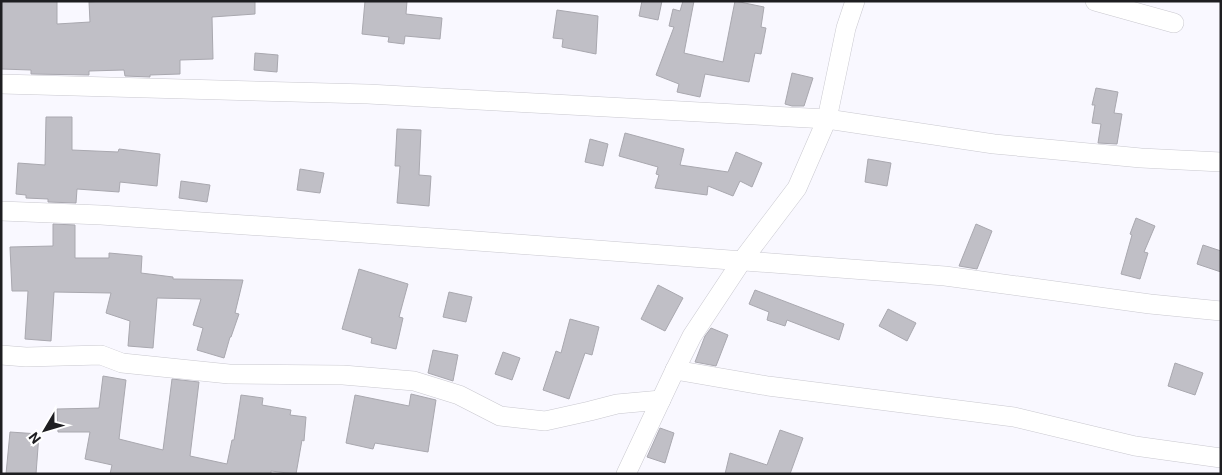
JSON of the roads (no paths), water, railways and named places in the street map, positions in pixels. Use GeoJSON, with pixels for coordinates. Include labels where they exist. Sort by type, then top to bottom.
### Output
{"type":"FeatureCollection","features":[{"type":"Feature","properties":{"kind":"street"},"geometry":{"type":"LineString","coordinates":[[626,474],[692,336],[742,262],[797,188],[828,119],[846,28],[855,1]]}},
{"type":"Feature","properties":{"kind":"street"},"geometry":{"type":"LineString","coordinates":[[1095,1],[1174,23]]}},
{"type":"Feature","properties":{"kind":"street"},"geometry":{"type":"LineString","coordinates":[[1,84],[368,94],[828,119],[994,144],[1141,158],[1221,162]]}},
{"type":"Feature","properties":{"kind":"street"},"geometry":{"type":"LineString","coordinates":[[1,211],[101,215],[945,276],[1150,304],[1221,311]]}},
{"type":"Feature","properties":{"kind":"street"},"geometry":{"type":"LineString","coordinates":[[1,356],[101,355],[122,363],[229,374],[343,375],[414,382],[459,395],[500,416],[545,421],[590,412],[617,404],[661,400]]}},
{"type":"Feature","properties":{"kind":"street"},"geometry":{"type":"LineString","coordinates":[[675,370],[768,386],[1014,417],[1135,446],[1221,458]]}}]}
